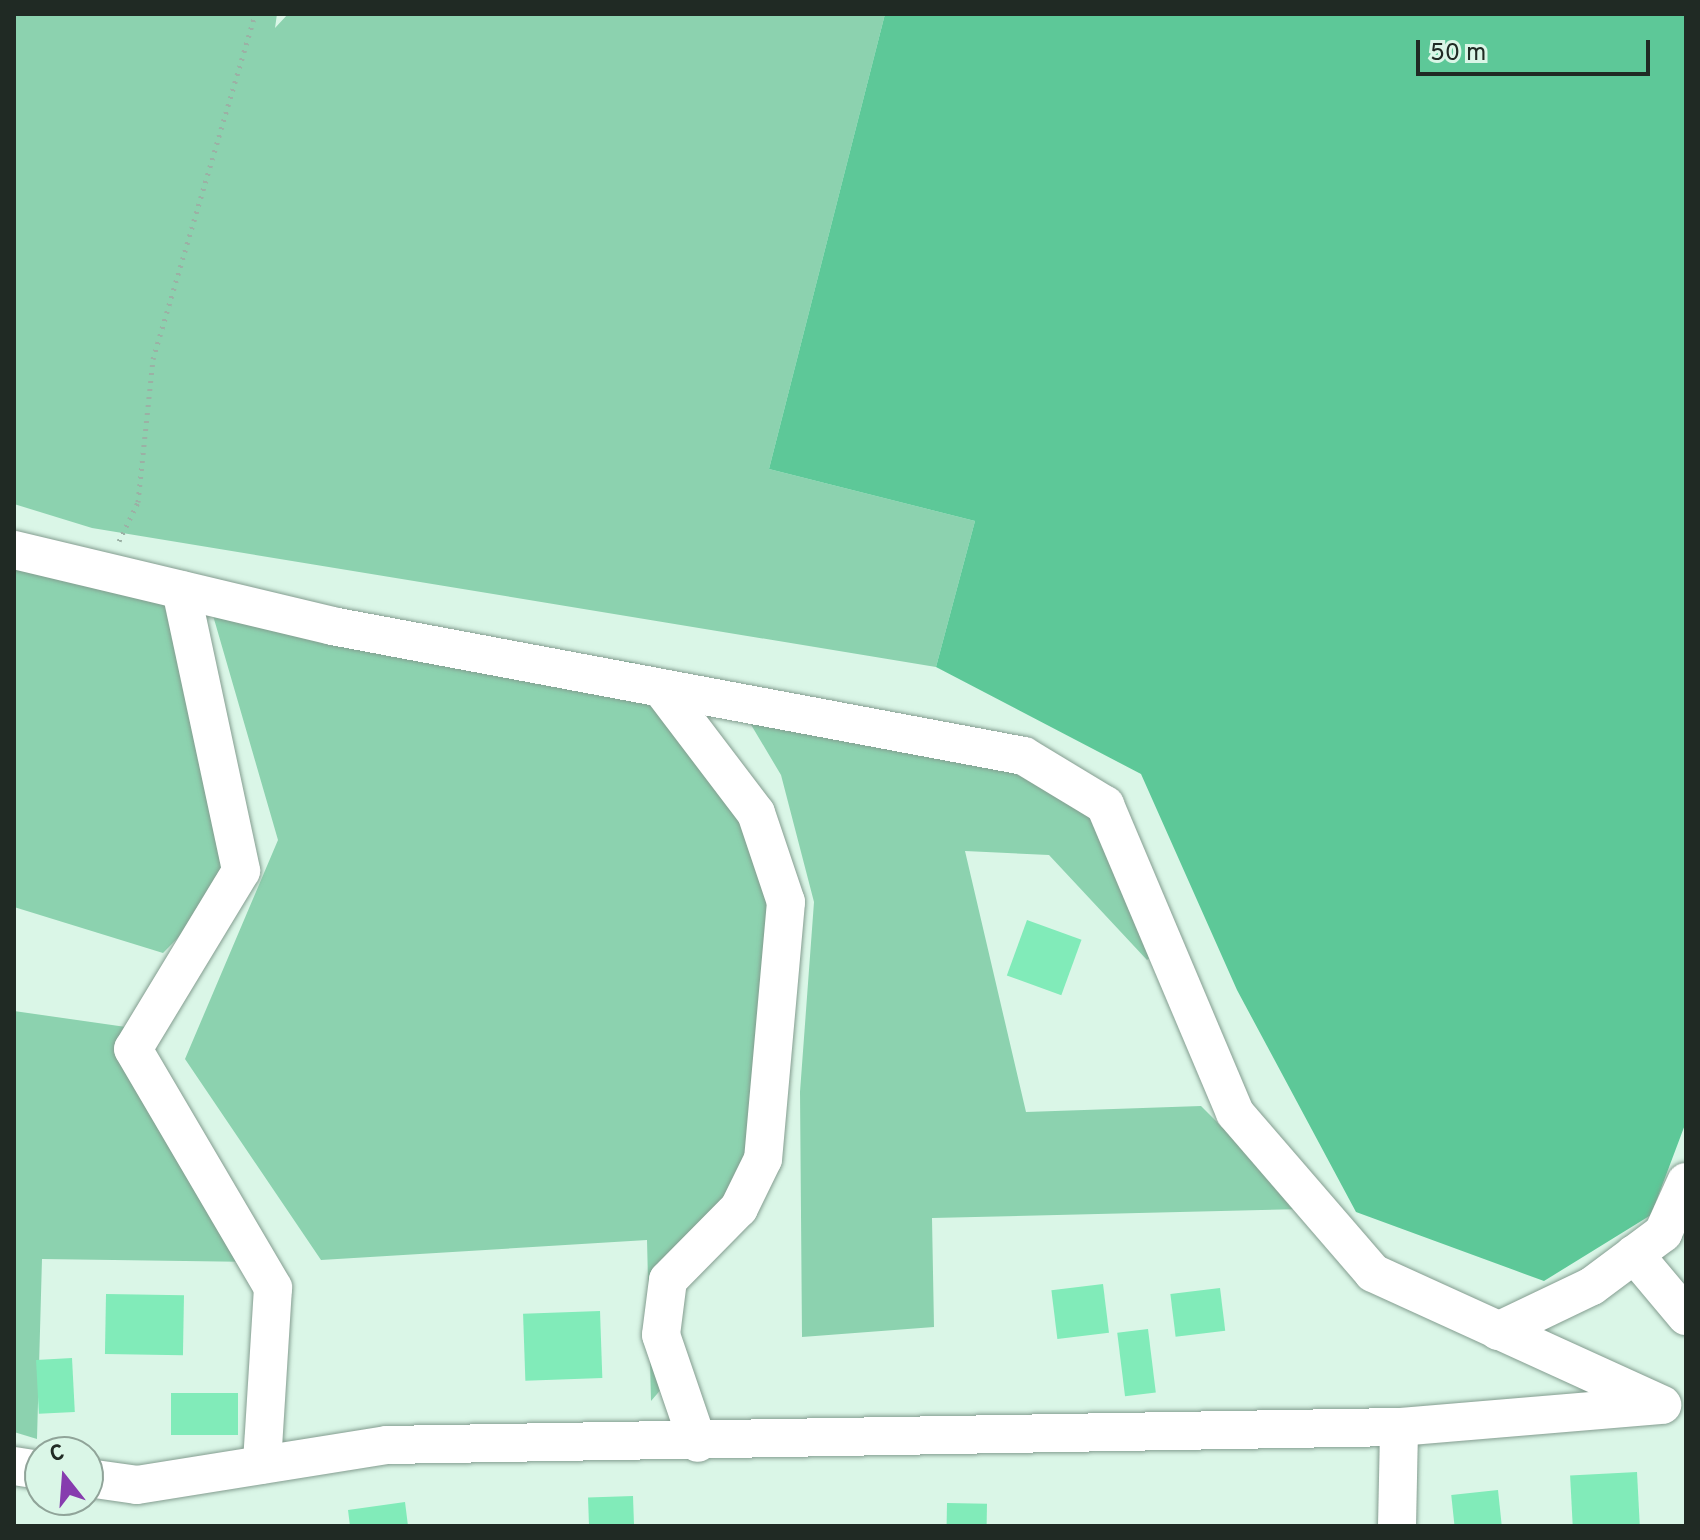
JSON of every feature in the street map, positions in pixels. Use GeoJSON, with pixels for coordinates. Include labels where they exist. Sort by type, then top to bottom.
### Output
{"type":"FeatureCollection","features":[{"type":"Feature","properties":{"kind":"street"},"geometry":{"type":"LineString","coordinates":[[14,550],[181,590],[661,688],[1024,756],[1105,805],[1235,1113],[1373,1273],[1498,1331],[1674,1404]]}},
{"type":"Feature","properties":{"kind":"street"},"geometry":{"type":"LineString","coordinates":[[181,590],[241,871],[133,1049],[273,1288],[262,1465]]}},
{"type":"Feature","properties":{"kind":"street"},"geometry":{"type":"LineString","coordinates":[[661,688],[756,813],[786,902],[763,1159],[739,1208],[668,1280],[661,1335],[698,1443]]}},
{"type":"Feature","properties":{"kind":"street"},"geometry":{"type":"LineString","coordinates":[[1498,1331],[1592,1286],[1663,1233],[1686,1182]]}},
{"type":"Feature","properties":{"kind":"street"},"geometry":{"type":"LineString","coordinates":[[1634,1254],[1686,1316]]}},
{"type":"Feature","properties":{"kind":"street"},"geometry":{"type":"LineString","coordinates":[[104,1480],[137,1485],[387,1445],[698,1443],[1399,1427],[1674,1404]]}},
{"type":"Feature","properties":{"kind":"street"},"geometry":{"type":"LineString","coordinates":[[1397,1526],[1399,1427]]}},
{"type":"Feature","properties":{"kind":"path"},"geometry":{"type":"LineString","coordinates":[[104,572],[138,502],[153,359],[255,14]]}},
{"type":"Feature","properties":{"kind":"green space"},"geometry":{"type":"Polygon","coordinates":[[[14,14],[277,14],[275,28],[288,14],[885,14],[769,469],[975,521],[936,667],[92,528],[14,504],[14,14]]]}},
{"type":"Feature","properties":{"kind":"green space"},"geometry":{"type":"Polygon","coordinates":[[[885,14],[1686,14],[1686,1122],[1651,1215],[1544,1281],[1356,1212],[1237,990],[1141,774],[936,667],[975,521],[769,469],[885,14]]]}},
{"type":"Feature","properties":{"kind":"green space"},"geometry":{"type":"Polygon","coordinates":[[[14,550],[177,597],[228,887],[163,953],[14,907],[14,550]]]}},
{"type":"Feature","properties":{"kind":"green space"},"geometry":{"type":"Polygon","coordinates":[[[212,612],[633,662],[740,762],[786,909],[774,1155],[682,1253],[675,1373],[651,1401],[647,1240],[321,1260],[185,1059],[278,840],[212,612]]]}},
{"type":"Feature","properties":{"kind":"green space"},"geometry":{"type":"Polygon","coordinates":[[[725,681],[1076,779],[1169,944],[1147,960],[1049,855],[965,851],[1026,1112],[1201,1106],[1304,1209],[932,1218],[934,1327],[802,1337],[800,1092],[814,902],[781,775],[725,681]]]}},
{"type":"Feature","properties":{"kind":"green space"},"geometry":{"type":"Polygon","coordinates":[[[14,1011],[133,1028],[264,1262],[42,1259],[37,1436],[14,1432],[14,1011]]]}},
{"type":"Feature","properties":{"kind":"building"},"geometry":{"type":"Polygon","coordinates":[[[1027,920],[1082,940],[1061,995],[1007,975],[1027,920]]]}},
{"type":"Feature","properties":{"kind":"building"},"geometry":{"type":"Polygon","coordinates":[[[1103,1284],[1109,1333],[1057,1339],[1051,1290],[1103,1284]]]}},
{"type":"Feature","properties":{"kind":"building"},"geometry":{"type":"Polygon","coordinates":[[[1220,1288],[1225,1331],[1176,1337],[1170,1294],[1220,1288]]]}},
{"type":"Feature","properties":{"kind":"building"},"geometry":{"type":"Polygon","coordinates":[[[106,1294],[184,1295],[183,1355],[105,1354],[106,1294]]]}},
{"type":"Feature","properties":{"kind":"building"},"geometry":{"type":"Polygon","coordinates":[[[600,1311],[602,1378],[525,1381],[523,1314],[600,1311]]]}},
{"type":"Feature","properties":{"kind":"building"},"geometry":{"type":"Polygon","coordinates":[[[1148,1329],[1156,1393],[1125,1396],[1117,1333],[1148,1329]]]}},
{"type":"Feature","properties":{"kind":"building"},"geometry":{"type":"Polygon","coordinates":[[[72,1358],[75,1412],[39,1414],[36,1360],[72,1358]]]}},
{"type":"Feature","properties":{"kind":"building"},"geometry":{"type":"Polygon","coordinates":[[[171,1393],[238,1393],[238,1435],[171,1435],[171,1393]]]}},
{"type":"Feature","properties":{"kind":"building"},"geometry":{"type":"Polygon","coordinates":[[[1637,1472],[1640,1526],[1573,1526],[1570,1476],[1637,1472]]]}},
{"type":"Feature","properties":{"kind":"building"},"geometry":{"type":"Polygon","coordinates":[[[1498,1490],[1502,1526],[1455,1526],[1451,1495],[1498,1490]]]}},
{"type":"Feature","properties":{"kind":"building"},"geometry":{"type":"Polygon","coordinates":[[[633,1496],[634,1526],[589,1526],[588,1498],[633,1496]]]}},
{"type":"Feature","properties":{"kind":"building"},"geometry":{"type":"Polygon","coordinates":[[[405,1502],[408,1526],[350,1526],[348,1510],[405,1502]]]}},
{"type":"Feature","properties":{"kind":"building"},"geometry":{"type":"Polygon","coordinates":[[[947,1503],[987,1504],[987,1526],[947,1526],[947,1503]]]}}]}
